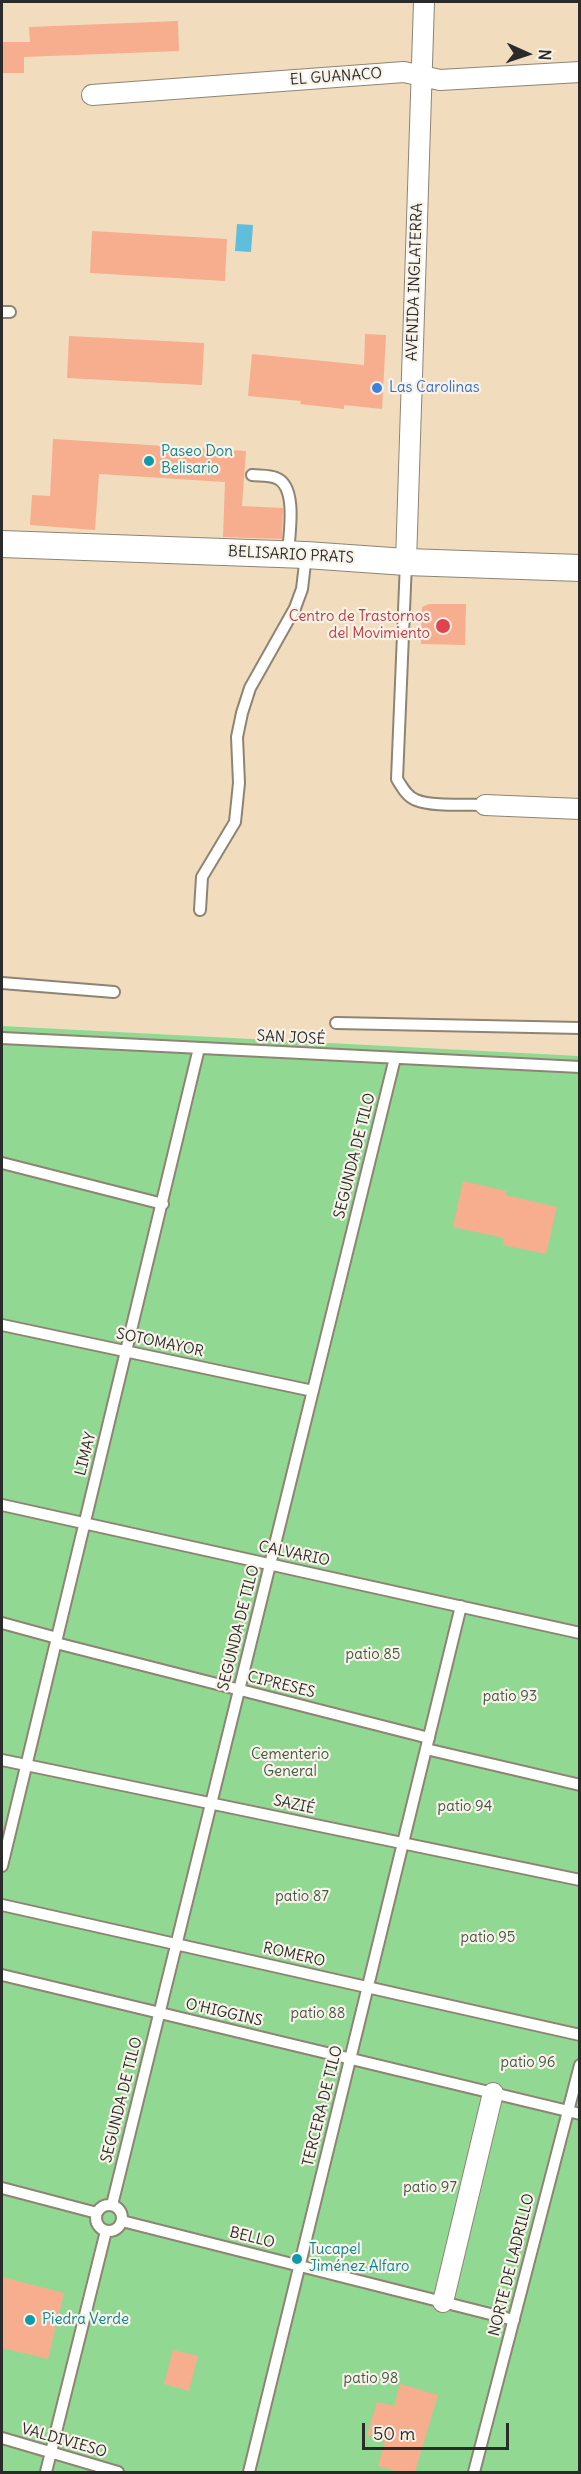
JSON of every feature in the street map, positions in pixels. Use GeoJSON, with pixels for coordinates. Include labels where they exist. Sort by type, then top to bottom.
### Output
{"type":"FeatureCollection","features":[{"type":"Feature","properties":{"kind":"street","name":"AVENIDA INGLATERRA"},"geometry":{"type":"LineString","coordinates":[[406,562],[424,2]]}},
{"type":"Feature","properties":{"kind":"street","name":"EL GUANACO"},"geometry":{"type":"LineString","coordinates":[[92,95],[405,72],[440,80],[579,72]]}},
{"type":"Feature","properties":{"kind":"street","name":"BELISARIO PRATS"},"geometry":{"type":"LineString","coordinates":[[2,544],[297,554],[406,562],[579,568]]}},
{"type":"Feature","properties":{"kind":"street"},"geometry":{"type":"LineString","coordinates":[[485,805],[579,809]]}},
{"type":"Feature","properties":{"kind":"street"},"geometry":{"type":"LineString","coordinates":[[443,2302],[493,2093]]}},
{"type":"Feature","properties":{"kind":"lane"},"geometry":{"type":"LineString","coordinates":[[200,910],[202,878],[235,822],[238,803],[237,737],[242,713],[250,688],[295,608],[302,588],[289,490],[277,478],[252,475]]}},
{"type":"Feature","properties":{"kind":"lane"},"geometry":{"type":"LineString","coordinates":[[406,562],[397,779],[403,790],[414,800],[485,805]]}},
{"type":"Feature","properties":{"kind":"lane"},"geometry":{"type":"LineString","coordinates":[[2,983],[114,992]]}},
{"type":"Feature","properties":{"kind":"lane"},"geometry":{"type":"LineString","coordinates":[[336,1023],[579,1029]]}},
{"type":"Feature","properties":{"kind":"lane","name":"SAN JOSÉ"},"geometry":{"type":"LineString","coordinates":[[2,1038],[579,1067]]}},
{"type":"Feature","properties":{"kind":"lane","name":"LIMAY"},"geometry":{"type":"LineString","coordinates":[[2,1866],[199,1048]]}},
{"type":"Feature","properties":{"kind":"lane","name":"SEGUNDA DE TILO"},"geometry":{"type":"LineString","coordinates":[[112,2205],[395,1058]]}},
{"type":"Feature","properties":{"kind":"lane"},"geometry":{"type":"LineString","coordinates":[[2,1163],[163,1204]]}},
{"type":"Feature","properties":{"kind":"lane","name":"SOTOMAYOR"},"geometry":{"type":"LineString","coordinates":[[2,1325],[313,1391]]}},
{"type":"Feature","properties":{"kind":"lane","name":"CALVARIO"},"geometry":{"type":"LineString","coordinates":[[2,1506],[579,1633]]}},
{"type":"Feature","properties":{"kind":"lane","name":"TERCERA DE TILO"},"geometry":{"type":"LineString","coordinates":[[249,2472],[460,1606]]}},
{"type":"Feature","properties":{"kind":"lane","name":"CIPRESES"},"geometry":{"type":"LineString","coordinates":[[2,1623],[56,1641],[579,1785]]}},
{"type":"Feature","properties":{"kind":"lane","name":"SAZIÉ"},"geometry":{"type":"LineString","coordinates":[[2,1760],[579,1880]]}},
{"type":"Feature","properties":{"kind":"lane","name":"ROMERO"},"geometry":{"type":"LineString","coordinates":[[2,1905],[579,2035]]}},
{"type":"Feature","properties":{"kind":"lane","name":"O'HIGGINS"},"geometry":{"type":"LineString","coordinates":[[2,1975],[579,2114]]}},
{"type":"Feature","properties":{"kind":"lane","name":"NORTE DE LADRILLO"},"geometry":{"type":"LineString","coordinates":[[474,2472],[579,2065]]}},
{"type":"Feature","properties":{"kind":"lane"},"geometry":{"type":"LineString","coordinates":[[2,2188],[97,2213]]}},
{"type":"Feature","properties":{"kind":"lane"},"geometry":{"type":"LineString","coordinates":[[112,2205],[120,2211],[122,2221],[117,2229],[106,2231],[97,2224],[97,2213],[100,2208],[112,2205]]}},
{"type":"Feature","properties":{"kind":"lane","name":"BELLO"},"geometry":{"type":"LineString","coordinates":[[122,2221],[514,2320]]}},
{"type":"Feature","properties":{"kind":"lane"},"geometry":{"type":"LineString","coordinates":[[46,2472],[106,2231]]}},
{"type":"Feature","properties":{"kind":"lane","name":"VALDIVIESO"},"geometry":{"type":"LineString","coordinates":[[2,2438],[118,2472]]}},
{"type":"Feature","properties":{"kind":"green space","name":"Cementerio General"},"geometry":{"type":"Polygon","coordinates":[[[2,1026],[579,1056],[579,2472],[2,2472],[2,1026]]]}},
{"type":"Feature","properties":{"kind":"water"},"geometry":{"type":"Polygon","coordinates":[[[237,224],[253,225],[251,252],[235,251],[237,224]]]}},
{"type":"Feature","properties":{"kind":"building"},"geometry":{"type":"Polygon","coordinates":[[[178,21],[179,51],[24,57],[24,73],[2,73],[2,42],[30,42],[29,27],[178,21]]]}},
{"type":"Feature","properties":{"kind":"building"},"geometry":{"type":"Polygon","coordinates":[[[92,231],[227,239],[225,281],[90,273],[92,231]]]}},
{"type":"Feature","properties":{"kind":"building"},"geometry":{"type":"Polygon","coordinates":[[[365,334],[386,335],[382,409],[344,405],[344,409],[300,404],[301,401],[248,396],[252,354],[364,365],[365,334]]]}},
{"type":"Feature","properties":{"kind":"building"},"geometry":{"type":"Polygon","coordinates":[[[69,336],[204,343],[202,385],[67,378],[69,336]]]}},
{"type":"Feature","properties":{"kind":"building"},"geometry":{"type":"Polygon","coordinates":[[[53,439],[246,451],[242,506],[283,508],[282,539],[223,537],[225,482],[99,474],[95,530],[30,525],[32,495],[50,496],[53,439]]]}},
{"type":"Feature","properties":{"kind":"building","name":"Centro de Trastornos del Movimiento"},"geometry":{"type":"Polygon","coordinates":[[[429,604],[466,604],[465,645],[421,644],[422,607],[429,604]]]}},
{"type":"Feature","properties":{"kind":"building"},"geometry":{"type":"Polygon","coordinates":[[[463,1181],[506,1191],[505,1195],[557,1207],[546,1254],[503,1245],[504,1238],[453,1227],[463,1181]]]}},
{"type":"Feature","properties":{"kind":"building","name":"Piedra Verde"},"geometry":{"type":"Polygon","coordinates":[[[2,2277],[64,2293],[48,2359],[2,2348],[2,2277]]]}},
{"type":"Feature","properties":{"kind":"building"},"geometry":{"type":"Polygon","coordinates":[[[173,2350],[198,2356],[189,2391],[164,2384],[173,2350]]]}},
{"type":"Feature","properties":{"kind":"building"},"geometry":{"type":"Polygon","coordinates":[[[400,2384],[438,2395],[415,2472],[399,2472],[378,2466],[385,2441],[367,2435],[377,2402],[394,2406],[400,2384]]]}},
{"type":"Feature","properties":{"kind":"place","name":"Las Carolinas"},"geometry":{"type":"Point","coordinates":[377,388]}},
{"type":"Feature","properties":{"kind":"place","name":"Paseo Don Belisario"},"geometry":{"type":"Point","coordinates":[149,461]}},
{"type":"Feature","properties":{"kind":"place","name":"Centro de Trastornos del Movimiento"},"geometry":{"type":"Point","coordinates":[443,626]}},
{"type":"Feature","properties":{"kind":"place","name":"Tucapel Jiménez Alfaro"},"geometry":{"type":"Point","coordinates":[297,2259]}},
{"type":"Feature","properties":{"kind":"place","name":"Piedra Verde"},"geometry":{"type":"Point","coordinates":[30,2320]}},
{"type":"Feature","properties":{"kind":"park label","name":"patio 85"},"geometry":{"type":"Point","coordinates":[373,1655]}},
{"type":"Feature","properties":{"kind":"park label","name":"patio 93"},"geometry":{"type":"Point","coordinates":[510,1697]}},
{"type":"Feature","properties":{"kind":"park label","name":"patio 94"},"geometry":{"type":"Point","coordinates":[465,1807]}},
{"type":"Feature","properties":{"kind":"park label","name":"patio 87"},"geometry":{"type":"Point","coordinates":[302,1897]}},
{"type":"Feature","properties":{"kind":"park label","name":"patio 95"},"geometry":{"type":"Point","coordinates":[488,1938]}},
{"type":"Feature","properties":{"kind":"park label","name":"patio 88"},"geometry":{"type":"Point","coordinates":[318,2014]}},
{"type":"Feature","properties":{"kind":"park label","name":"patio 96"},"geometry":{"type":"Point","coordinates":[528,2063]}},
{"type":"Feature","properties":{"kind":"park label","name":"patio 97"},"geometry":{"type":"Point","coordinates":[430,2188]}},
{"type":"Feature","properties":{"kind":"park label","name":"patio 98"},"geometry":{"type":"Point","coordinates":[371,2379]}}]}
